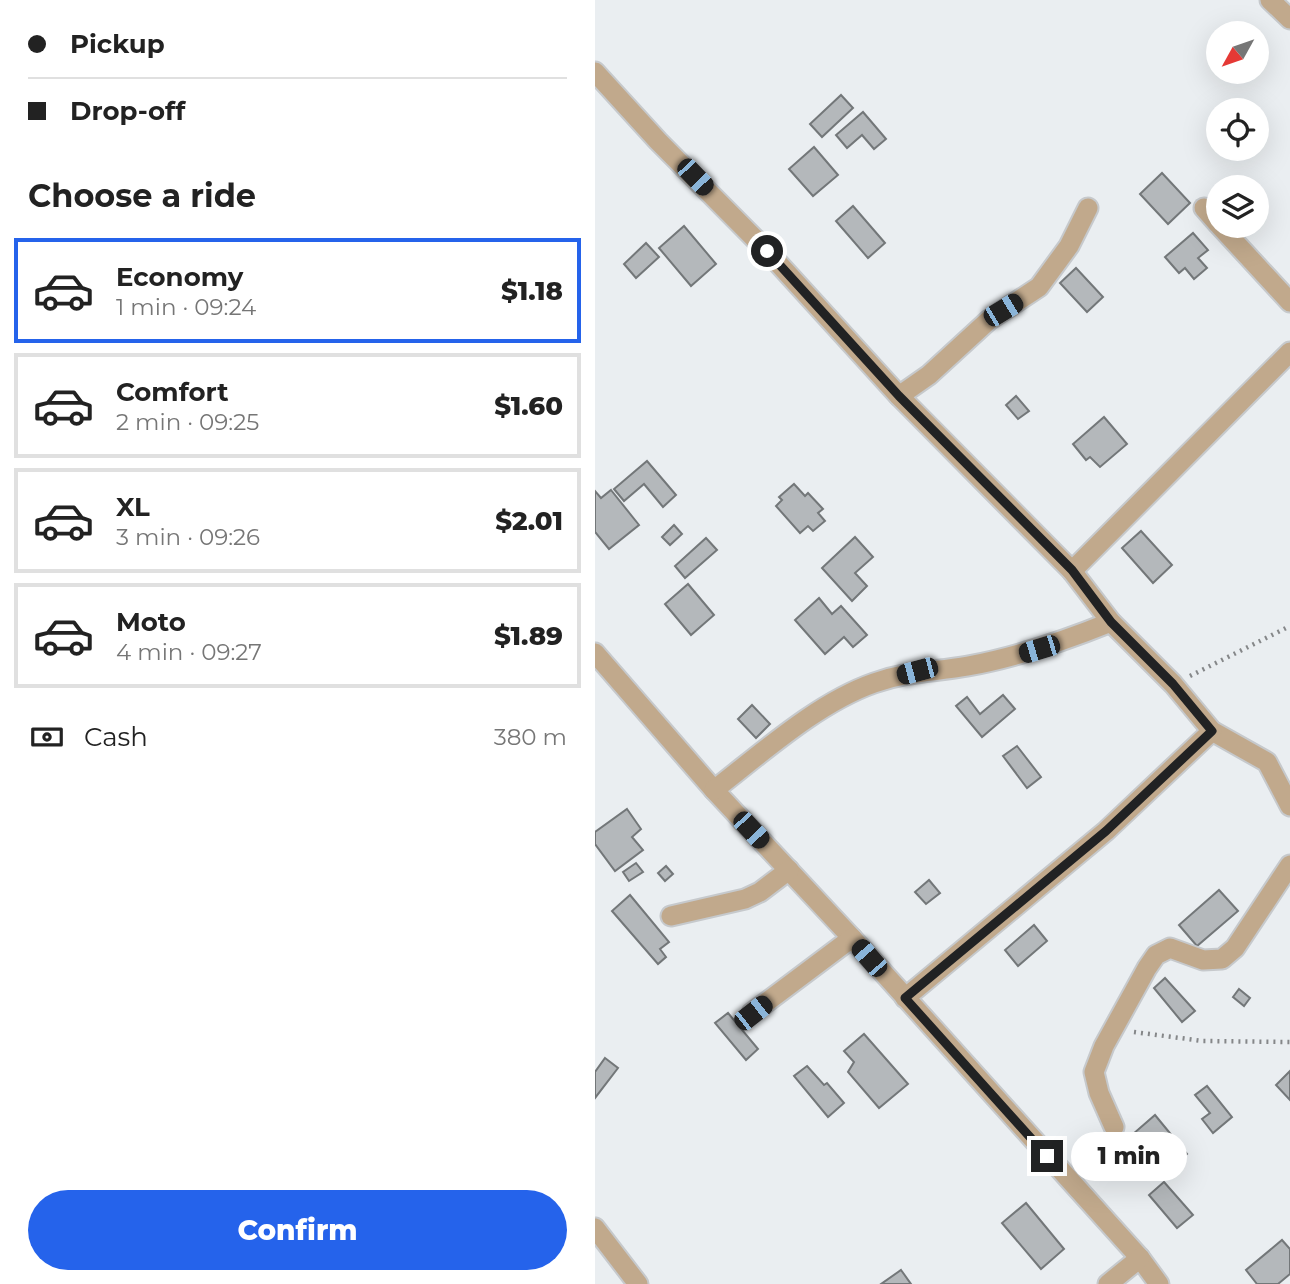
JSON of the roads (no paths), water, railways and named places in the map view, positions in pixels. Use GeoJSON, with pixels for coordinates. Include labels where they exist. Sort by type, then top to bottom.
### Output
{"type":"FeatureCollection","features":[{"type":"Feature","properties":{"kind":"street"},"geometry":{"type":"LineString","coordinates":[[1271,0],[1290,19]]}},
{"type":"Feature","properties":{"kind":"street"},"geometry":{"type":"LineString","coordinates":[[595,72],[658,141],[767,251],[899,396],[1072,570],[1111,622],[1173,684],[1212,731],[1267,762],[1290,806]]}},
{"type":"Feature","properties":{"kind":"street"},"geometry":{"type":"LineString","coordinates":[[899,396],[929,375],[989,320],[1039,287],[1069,246],[1088,208]]}},
{"type":"Feature","properties":{"kind":"street"},"geometry":{"type":"LineString","coordinates":[[1231,238],[1290,302]]}},
{"type":"Feature","properties":{"kind":"street"},"geometry":{"type":"LineString","coordinates":[[1072,570],[1290,352]]}},
{"type":"Feature","properties":{"kind":"street"},"geometry":{"type":"LineString","coordinates":[[714,790],[815,713],[872,683],[917,671],[964,667],[1016,656],[1062,642],[1111,622]]}},
{"type":"Feature","properties":{"kind":"street"},"geometry":{"type":"LineString","coordinates":[[595,653],[714,790],[852,938],[1139,1258],[1159,1284]]}},
{"type":"Feature","properties":{"kind":"street"},"geometry":{"type":"LineString","coordinates":[[905,998],[1106,831],[1212,731]]}},
{"type":"Feature","properties":{"kind":"street"},"geometry":{"type":"LineString","coordinates":[[1114,1127],[1099,1093],[1094,1072],[1113,1030],[1156,955],[1170,948],[1203,960],[1222,959],[1235,948],[1290,865]]}},
{"type":"Feature","properties":{"kind":"street"},"geometry":{"type":"LineString","coordinates":[[671,916],[745,900],[789,870]]}},
{"type":"Feature","properties":{"kind":"street"},"geometry":{"type":"LineString","coordinates":[[753,1013],[852,938]]}},
{"type":"Feature","properties":{"kind":"street"},"geometry":{"type":"LineString","coordinates":[[595,1228],[638,1284]]}},
{"type":"Feature","properties":{"kind":"street"},"geometry":{"type":"LineString","coordinates":[[1108,1284],[1139,1258]]}}]}
